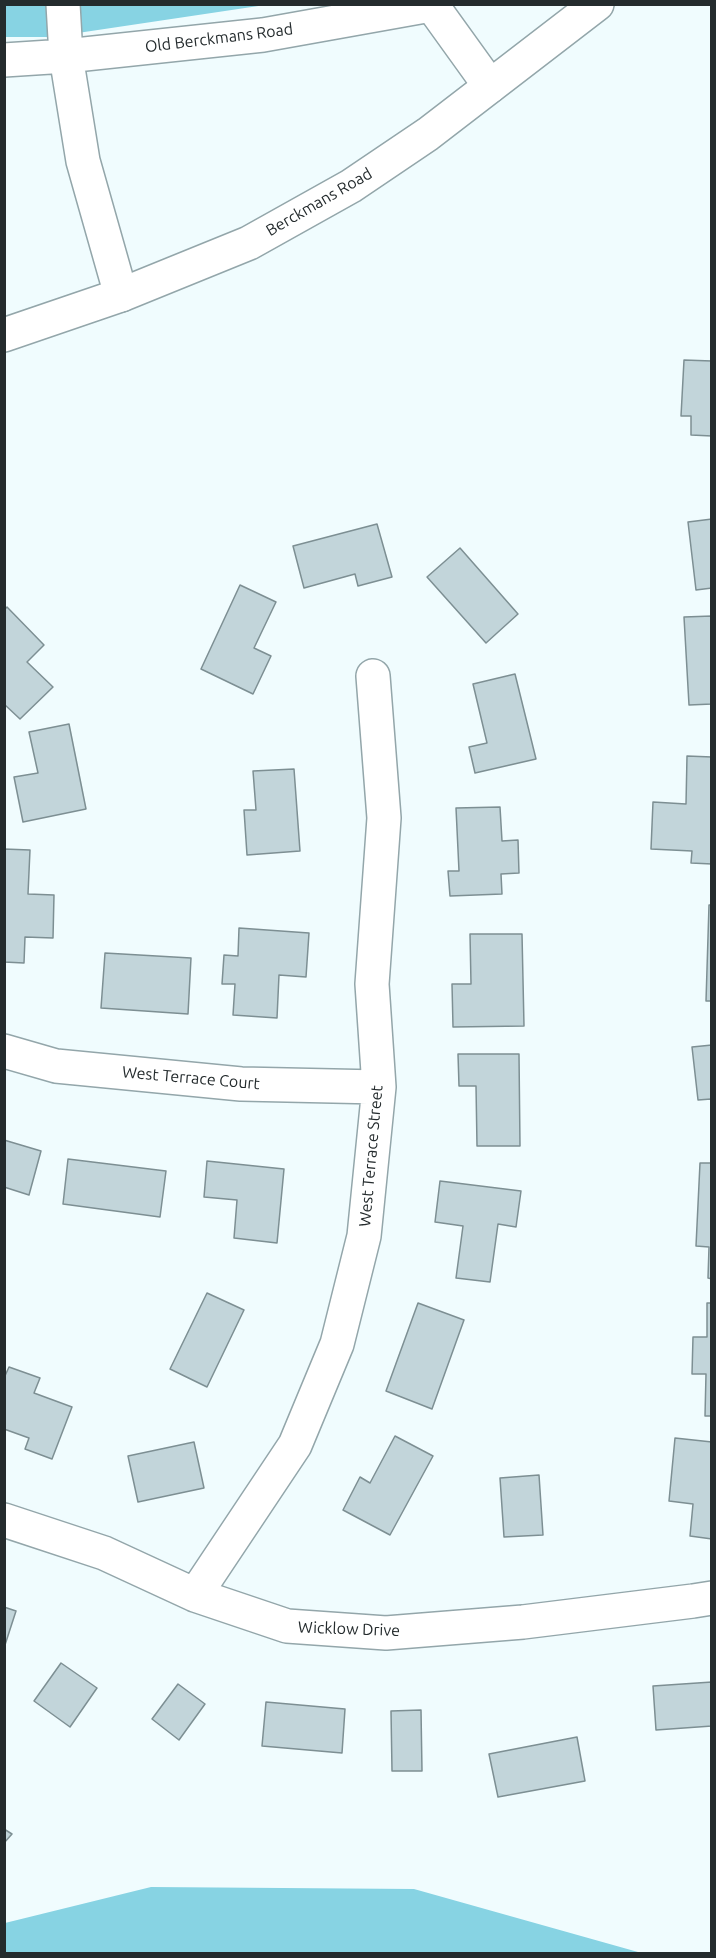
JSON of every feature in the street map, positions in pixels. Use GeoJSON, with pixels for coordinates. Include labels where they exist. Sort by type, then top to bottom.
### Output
{"type":"FeatureCollection","features":[{"type":"Feature","properties":{"kind":"street"},"geometry":{"type":"LineString","coordinates":[[63,4],[66,56],[83,161],[121,295]]}},
{"type":"Feature","properties":{"kind":"street","name":"Berckmans Road"},"geometry":{"type":"LineString","coordinates":[[4,335],[121,295],[249,243],[351,186],[428,134],[597,4]]}},
{"type":"Feature","properties":{"kind":"street"},"geometry":{"type":"LineString","coordinates":[[431,5],[490,86]]}},
{"type":"Feature","properties":{"kind":"street","name":"Old Berckmans Road"},"geometry":{"type":"LineString","coordinates":[[4,60],[66,56],[264,35],[431,5]]}},
{"type":"Feature","properties":{"kind":"street","name":"West Terrace Street"},"geometry":{"type":"LineString","coordinates":[[195,1595],[294,1445],[337,1344],[364,1236],[379,1087],[372,984],[384,818],[373,676]]}},
{"type":"Feature","properties":{"kind":"street","name":"West Terrace Court"},"geometry":{"type":"LineString","coordinates":[[4,1051],[56,1066],[241,1084],[379,1087]]}},
{"type":"Feature","properties":{"kind":"street","name":"Wicklow Drive"},"geometry":{"type":"LineString","coordinates":[[4,1520],[104,1554],[195,1595],[287,1626],[386,1633],[523,1622],[711,1598]]}},
{"type":"Feature","properties":{"kind":"shaded area"},"geometry":{"type":"Polygon","coordinates":[[[4,5],[265,5],[51,37],[5,37],[4,5]]]}},
{"type":"Feature","properties":{"kind":"shaded area"},"geometry":{"type":"Polygon","coordinates":[[[151,1887],[414,1889],[638,1952],[637,1954],[5,1953],[5,1923],[151,1887]]]}},
{"type":"Feature","properties":{"kind":"building"},"geometry":{"type":"Polygon","coordinates":[[[684,360],[712,361],[712,436],[691,435],[691,416],[681,416],[684,360]]]}},
{"type":"Feature","properties":{"kind":"building"},"geometry":{"type":"Polygon","coordinates":[[[712,519],[712,588],[696,590],[688,522],[712,519]]]}},
{"type":"Feature","properties":{"kind":"building"},"geometry":{"type":"Polygon","coordinates":[[[377,524],[392,577],[358,586],[355,574],[304,588],[293,546],[377,524]]]}},
{"type":"Feature","properties":{"kind":"building"},"geometry":{"type":"Polygon","coordinates":[[[460,548],[518,614],[486,643],[427,577],[460,548]]]}},
{"type":"Feature","properties":{"kind":"building"},"geometry":{"type":"Polygon","coordinates":[[[240,585],[276,602],[254,648],[271,656],[253,694],[201,669],[240,585]]]}},
{"type":"Feature","properties":{"kind":"building"},"geometry":{"type":"Polygon","coordinates":[[[7,607],[44,645],[27,662],[53,687],[20,719],[4,704],[4,610],[7,607]]]}},
{"type":"Feature","properties":{"kind":"building"},"geometry":{"type":"Polygon","coordinates":[[[712,616],[712,704],[689,705],[684,617],[712,616]]]}},
{"type":"Feature","properties":{"kind":"building"},"geometry":{"type":"Polygon","coordinates":[[[515,674],[536,759],[475,773],[469,747],[487,743],[473,684],[515,674]]]}},
{"type":"Feature","properties":{"kind":"building"},"geometry":{"type":"Polygon","coordinates":[[[69,724],[86,809],[23,822],[14,777],[38,773],[29,732],[69,724]]]}},
{"type":"Feature","properties":{"kind":"building"},"geometry":{"type":"Polygon","coordinates":[[[687,756],[712,757],[712,864],[691,863],[692,851],[651,849],[653,802],[686,804],[687,756]]]}},
{"type":"Feature","properties":{"kind":"building"},"geometry":{"type":"Polygon","coordinates":[[[294,769],[300,851],[247,855],[244,810],[256,810],[253,771],[294,769]]]}},
{"type":"Feature","properties":{"kind":"building"},"geometry":{"type":"Polygon","coordinates":[[[500,807],[502,841],[518,840],[519,873],[501,874],[502,894],[450,896],[448,871],[459,871],[456,808],[500,807]]]}},
{"type":"Feature","properties":{"kind":"building"},"geometry":{"type":"Polygon","coordinates":[[[4,849],[30,850],[28,894],[54,895],[53,938],[25,937],[24,963],[4,962],[4,849]]]}},
{"type":"Feature","properties":{"kind":"building"},"geometry":{"type":"Polygon","coordinates":[[[709,905],[712,905],[712,1001],[706,1001],[709,905]]]}},
{"type":"Feature","properties":{"kind":"building"},"geometry":{"type":"Polygon","coordinates":[[[239,928],[309,933],[306,977],[279,975],[277,1018],[233,1015],[235,984],[222,984],[224,955],[238,956],[239,928]]]}},
{"type":"Feature","properties":{"kind":"building"},"geometry":{"type":"Polygon","coordinates":[[[470,934],[522,934],[524,1026],[453,1027],[452,984],[471,984],[470,934]]]}},
{"type":"Feature","properties":{"kind":"building"},"geometry":{"type":"Polygon","coordinates":[[[105,953],[191,958],[188,1014],[101,1008],[105,953]]]}},
{"type":"Feature","properties":{"kind":"building"},"geometry":{"type":"Polygon","coordinates":[[[712,1045],[712,1104],[711,1099],[698,1100],[692,1047],[712,1045]]]}},
{"type":"Feature","properties":{"kind":"building"},"geometry":{"type":"Polygon","coordinates":[[[458,1054],[519,1054],[520,1146],[477,1146],[476,1086],[459,1086],[458,1054]]]}},
{"type":"Feature","properties":{"kind":"building"},"geometry":{"type":"Polygon","coordinates":[[[4,1140],[41,1151],[29,1195],[4,1187],[4,1140]]]}},
{"type":"Feature","properties":{"kind":"building"},"geometry":{"type":"Polygon","coordinates":[[[68,1159],[166,1171],[160,1217],[63,1204],[68,1159]]]}},
{"type":"Feature","properties":{"kind":"building"},"geometry":{"type":"Polygon","coordinates":[[[207,1161],[284,1169],[277,1243],[234,1238],[237,1200],[204,1197],[207,1161]]]}},
{"type":"Feature","properties":{"kind":"building"},"geometry":{"type":"Polygon","coordinates":[[[700,1163],[712,1163],[712,1279],[708,1278],[709,1247],[696,1246],[700,1163]]]}},
{"type":"Feature","properties":{"kind":"building"},"geometry":{"type":"Polygon","coordinates":[[[440,1181],[521,1191],[516,1227],[498,1224],[490,1282],[456,1278],[463,1226],[435,1222],[440,1181]]]}},
{"type":"Feature","properties":{"kind":"building"},"geometry":{"type":"Polygon","coordinates":[[[207,1293],[244,1310],[207,1387],[170,1369],[207,1293]]]}},
{"type":"Feature","properties":{"kind":"building"},"geometry":{"type":"Polygon","coordinates":[[[418,1303],[464,1320],[432,1409],[386,1391],[418,1303]]]}},
{"type":"Feature","properties":{"kind":"building"},"geometry":{"type":"Polygon","coordinates":[[[707,1303],[712,1303],[712,1416],[705,1416],[706,1374],[692,1374],[693,1337],[707,1337],[707,1303]]]}},
{"type":"Feature","properties":{"kind":"building"},"geometry":{"type":"Polygon","coordinates":[[[9,1367],[40,1378],[34,1393],[72,1407],[52,1459],[25,1449],[29,1438],[4,1429],[4,1378],[9,1367]]]}},
{"type":"Feature","properties":{"kind":"building"},"geometry":{"type":"Polygon","coordinates":[[[395,1436],[433,1456],[390,1535],[343,1510],[360,1477],[370,1483],[395,1436]]]}},
{"type":"Feature","properties":{"kind":"building"},"geometry":{"type":"Polygon","coordinates":[[[675,1438],[712,1442],[712,1539],[690,1536],[693,1504],[669,1501],[675,1438]]]}},
{"type":"Feature","properties":{"kind":"building"},"geometry":{"type":"Polygon","coordinates":[[[194,1442],[204,1488],[138,1502],[128,1456],[194,1442]]]}},
{"type":"Feature","properties":{"kind":"building"},"geometry":{"type":"Polygon","coordinates":[[[539,1475],[543,1535],[504,1537],[500,1478],[539,1475]]]}},
{"type":"Feature","properties":{"kind":"building"},"geometry":{"type":"Polygon","coordinates":[[[4,1607],[16,1611],[4,1648],[4,1607]]]}},
{"type":"Feature","properties":{"kind":"building"},"geometry":{"type":"Polygon","coordinates":[[[61,1663],[97,1688],[70,1727],[34,1701],[61,1663]]]}},
{"type":"Feature","properties":{"kind":"building"},"geometry":{"type":"Polygon","coordinates":[[[712,1682],[712,1726],[656,1730],[653,1686],[712,1682]]]}},
{"type":"Feature","properties":{"kind":"building"},"geometry":{"type":"Polygon","coordinates":[[[178,1684],[205,1704],[179,1740],[152,1719],[178,1684]]]}},
{"type":"Feature","properties":{"kind":"building"},"geometry":{"type":"Polygon","coordinates":[[[266,1702],[345,1709],[342,1753],[262,1746],[266,1702]]]}},
{"type":"Feature","properties":{"kind":"building"},"geometry":{"type":"Polygon","coordinates":[[[421,1710],[422,1771],[392,1771],[391,1711],[421,1710]]]}},
{"type":"Feature","properties":{"kind":"building"},"geometry":{"type":"Polygon","coordinates":[[[577,1737],[585,1781],[498,1797],[489,1754],[577,1737]]]}},
{"type":"Feature","properties":{"kind":"building"},"geometry":{"type":"Polygon","coordinates":[[[4,1829],[12,1834],[4,1843],[4,1829]]]}}]}
